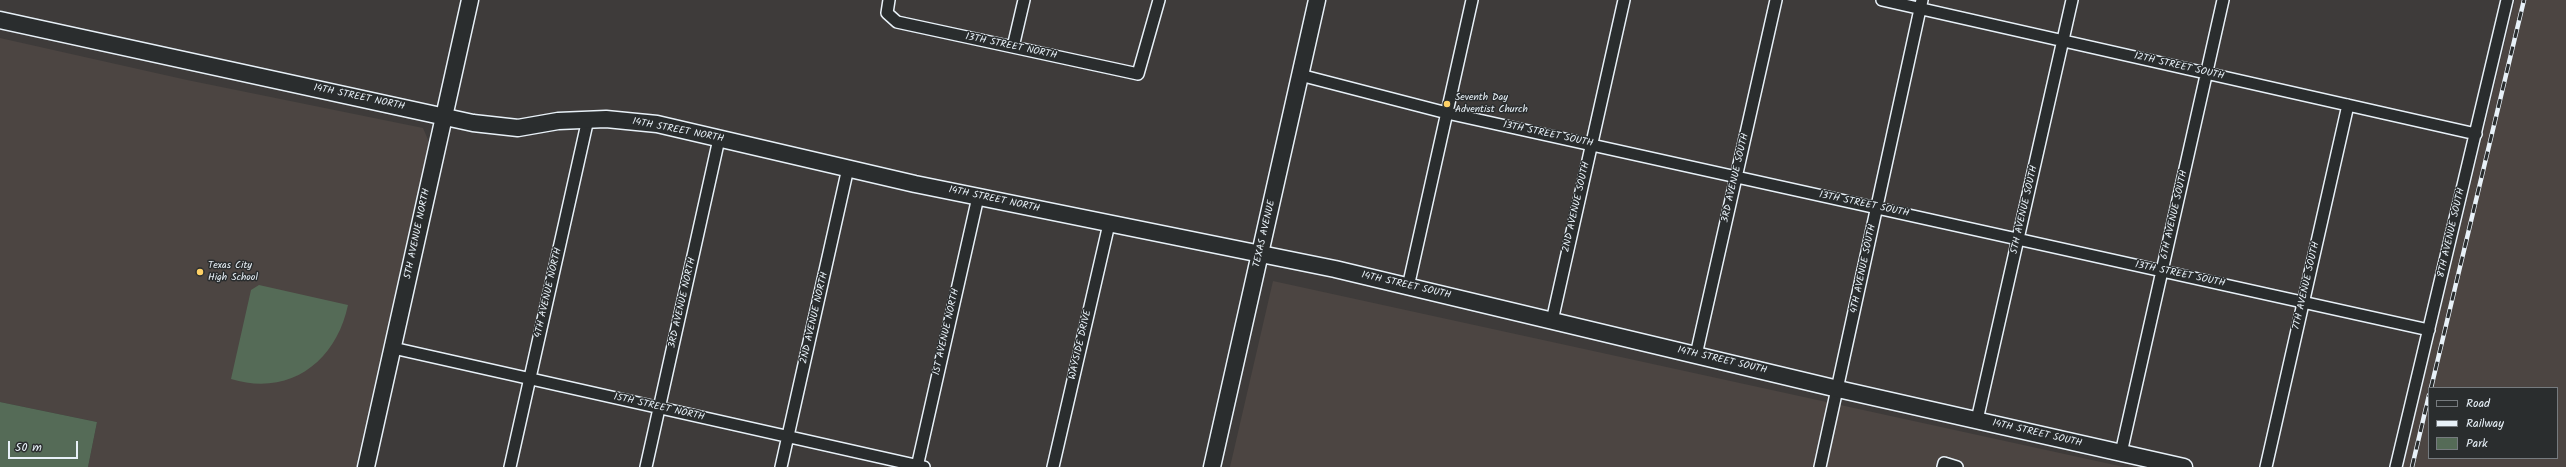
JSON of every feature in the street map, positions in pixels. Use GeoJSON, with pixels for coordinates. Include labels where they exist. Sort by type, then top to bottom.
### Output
{"type":"FeatureCollection","features":[{"type":"Feature","properties":{"kind":"street","name":"5TH AVENUE NORTH"},"geometry":{"type":"LineString","coordinates":[[366,467],[470,0]]}},
{"type":"Feature","properties":{"kind":"street"},"geometry":{"type":"LineString","coordinates":[[1013,47],[1024,0]]}},
{"type":"Feature","properties":{"kind":"street","name":"13TH STREET NORTH"},"geometry":{"type":"LineString","coordinates":[[888,5],[897,22],[1138,74],[1159,0]]}},
{"type":"Feature","properties":{"kind":"street","name":"TEXAS AVENUE"},"geometry":{"type":"LineString","coordinates":[[1212,467],[1317,0]]}},
{"type":"Feature","properties":{"kind":"street"},"geometry":{"type":"LineString","coordinates":[[1408,287],[1472,0]]}},
{"type":"Feature","properties":{"kind":"street","name":"2ND AVENUE SOUTH"},"geometry":{"type":"LineString","coordinates":[[1552,321],[1624,0]]}},
{"type":"Feature","properties":{"kind":"street","name":"3RD AVENUE SOUTH"},"geometry":{"type":"LineString","coordinates":[[1696,355],[1776,0]]}},
{"type":"Feature","properties":{"kind":"street","name":"12TH STREET SOUTH"},"geometry":{"type":"LineString","coordinates":[[1882,0],[1921,4],[2063,41],[2476,134]]}},
{"type":"Feature","properties":{"kind":"street","name":"5TH AVENUE SOUTH"},"geometry":{"type":"LineString","coordinates":[[1977,420],[2072,0]]}},
{"type":"Feature","properties":{"kind":"street","name":"6TH AVENUE SOUTH"},"geometry":{"type":"LineString","coordinates":[[2121,453],[2223,0]]}},
{"type":"Feature","properties":{"kind":"street","name":"8TH AVENUE SOUTH"},"geometry":{"type":"LineString","coordinates":[[2396,467],[2508,0]]}},
{"type":"Feature","properties":{"kind":"street","name":"4TH AVENUE SOUTH"},"geometry":{"type":"LineString","coordinates":[[1820,467],[1921,4]]}},
{"type":"Feature","properties":{"kind":"street","name":"14TH STREET NORTH"},"geometry":{"type":"LineString","coordinates":[[0,20],[444,116],[518,128],[588,119],[657,124],[978,197],[1260,255]]}},
{"type":"Feature","properties":{"kind":"street","name":"13TH STREET SOUTH"},"geometry":{"type":"LineString","coordinates":[[1300,75],[1447,113],[2429,330]]}},
{"type":"Feature","properties":{"kind":"street","name":"7TH AVENUE SOUTH"},"geometry":{"type":"LineString","coordinates":[[2266,467],[2348,105]]}},
{"type":"Feature","properties":{"kind":"street","name":"4TH AVENUE NORTH"},"geometry":{"type":"LineString","coordinates":[[510,467],[588,119]]}},
{"type":"Feature","properties":{"kind":"street","name":"3RD AVENUE NORTH"},"geometry":{"type":"LineString","coordinates":[[646,467],[719,139]]}},
{"type":"Feature","properties":{"kind":"street","name":"2ND AVENUE NORTH"},"geometry":{"type":"LineString","coordinates":[[781,467],[848,168]]}},
{"type":"Feature","properties":{"kind":"street","name":"1ST AVENUE NORTH"},"geometry":{"type":"LineString","coordinates":[[920,466],[978,197]]}},
{"type":"Feature","properties":{"kind":"street","name":"WAYSIDE DRIVE"},"geometry":{"type":"LineString","coordinates":[[1053,467],[1109,224]]}},
{"type":"Feature","properties":{"kind":"street","name":"14TH STREET SOUTH"},"geometry":{"type":"LineString","coordinates":[[1260,255],[1408,287],[1838,389],[2184,467]]}},
{"type":"Feature","properties":{"kind":"street","name":"15TH STREET NORTH"},"geometry":{"type":"LineString","coordinates":[[393,348],[920,466]]}},
{"type":"Feature","properties":{"kind":"street"},"geometry":{"type":"LineString","coordinates":[[1944,467],[1944,463],[1957,467]]}},
{"type":"Feature","properties":{"kind":"shaded area"},"geometry":{"type":"Polygon","coordinates":[[[2515,0],[2566,0],[2566,467],[2403,467],[2515,0]]]}},
{"type":"Feature","properties":{"kind":"shaded area","name":"Texas City High School"},"geometry":{"type":"Polygon","coordinates":[[[0,38],[187,80],[423,128],[429,142],[356,467],[88,467],[97,422],[0,402],[0,38]]]}},
{"type":"Feature","properties":{"kind":"shaded area"},"geometry":{"type":"Polygon","coordinates":[[[1273,281],[2124,467],[1230,467],[1273,281]]]}},
{"type":"Feature","properties":{"kind":"green space"},"geometry":{"type":"Polygon","coordinates":[[[259,285],[348,305],[342,325],[333,343],[321,358],[307,370],[290,379],[272,383],[252,383],[231,379],[251,290],[259,285]]]}},
{"type":"Feature","properties":{"kind":"green space"},"geometry":{"type":"Polygon","coordinates":[[[0,402],[97,422],[88,467],[0,467],[0,402]]]}},
{"type":"Feature","properties":{"kind":"railway"},"geometry":{"type":"LineString","coordinates":[[2431,387],[2524,0]]}},
{"type":"Feature","properties":{"kind":"railway"},"geometry":{"type":"LineString","coordinates":[[2412,467],[2428,399]]}},
{"type":"Feature","properties":{"kind":"place","name":"Seventh Day Adventist Church"},"geometry":{"type":"Point","coordinates":[1447,104]}},
{"type":"Feature","properties":{"kind":"place","name":"Texas City High School"},"geometry":{"type":"Point","coordinates":[200,272]}}]}
